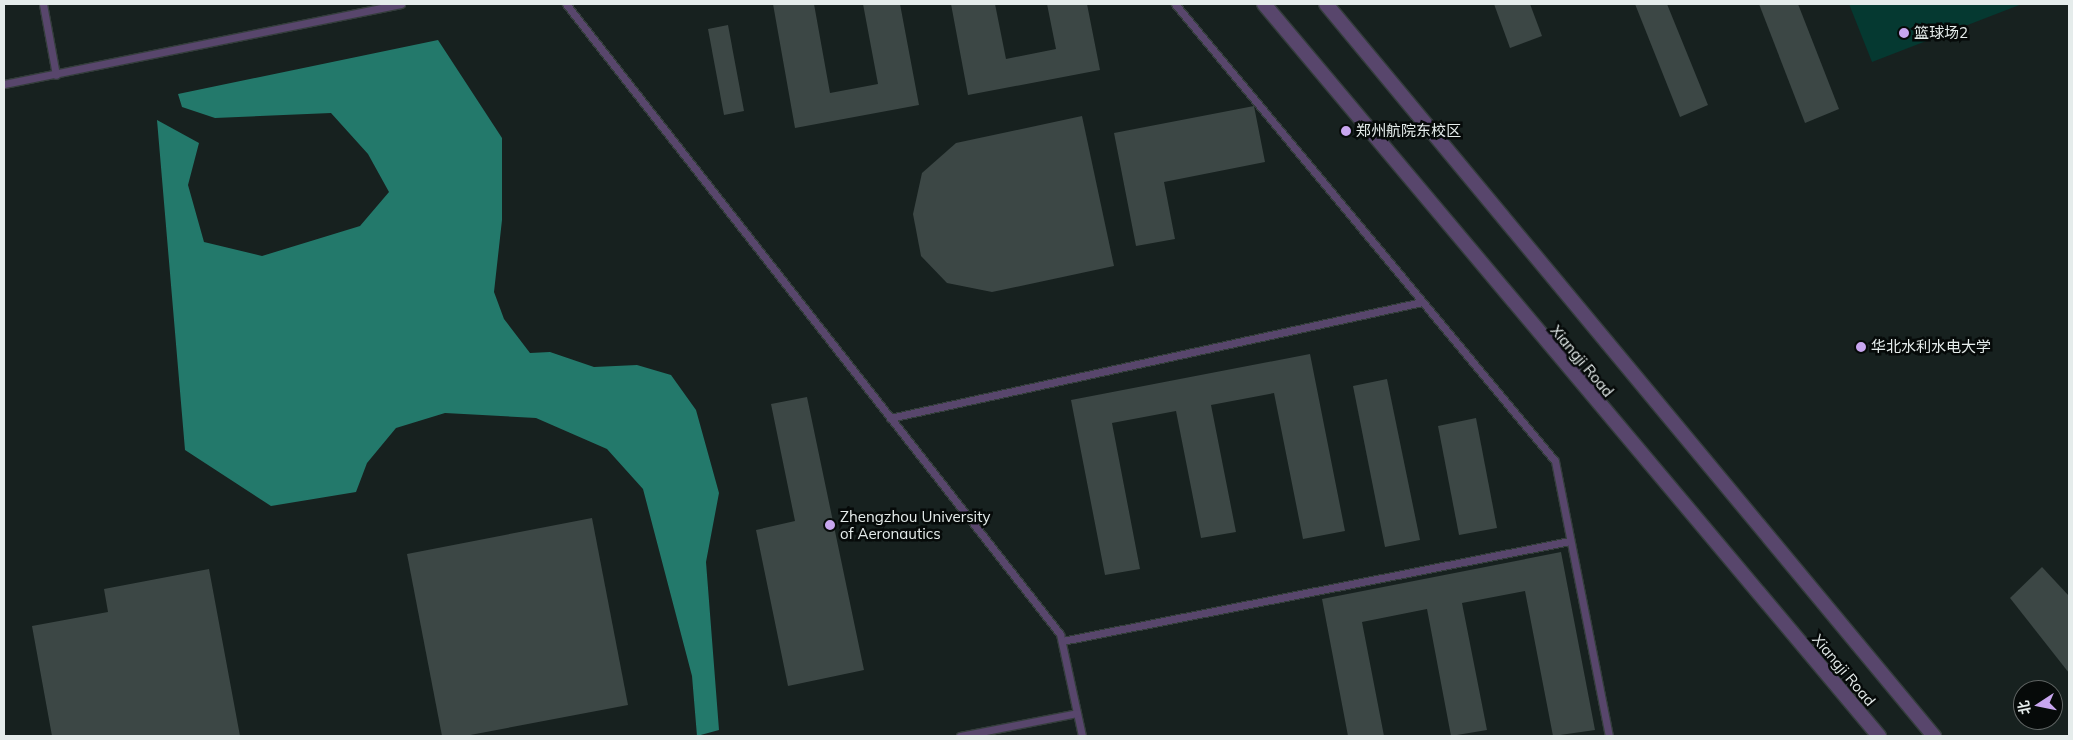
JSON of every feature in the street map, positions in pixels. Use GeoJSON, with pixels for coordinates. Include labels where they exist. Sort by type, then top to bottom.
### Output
{"type":"FeatureCollection","features":[{"type":"Feature","properties":{"kind":"street","name":"Xiangji Road"},"geometry":{"type":"LineString","coordinates":[[1264,4],[1879,736]]}},
{"type":"Feature","properties":{"kind":"street","name":"Xiangji Road"},"geometry":{"type":"LineString","coordinates":[[1326,4],[1934,736]]}},
{"type":"Feature","properties":{"kind":"lane"},"geometry":{"type":"LineString","coordinates":[[43,4],[56,75]]}},
{"type":"Feature","properties":{"kind":"lane"},"geometry":{"type":"LineString","coordinates":[[4,84],[401,4]]}},
{"type":"Feature","properties":{"kind":"lane"},"geometry":{"type":"LineString","coordinates":[[566,4],[1062,641],[1082,736]]}},
{"type":"Feature","properties":{"kind":"lane"},"geometry":{"type":"LineString","coordinates":[[1174,4],[1555,461],[1609,736]]}},
{"type":"Feature","properties":{"kind":"lane"},"geometry":{"type":"LineString","coordinates":[[890,418],[1422,302]]}},
{"type":"Feature","properties":{"kind":"lane"},"geometry":{"type":"LineString","coordinates":[[1062,641],[1570,541]]}},
{"type":"Feature","properties":{"kind":"lane"},"geometry":{"type":"LineString","coordinates":[[960,736],[1077,713]]}},
{"type":"Feature","properties":{"kind":"shaded area","name":"篮球场2"},"geometry":{"type":"Polygon","coordinates":[[[1849,4],[2022,4],[1872,62],[1849,4]]]}},
{"type":"Feature","properties":{"kind":"shaded area"},"geometry":{"type":"Polygon","coordinates":[[[438,40],[502,138],[502,220],[494,292],[504,319],[530,353],[550,352],[594,367],[637,365],[671,375],[696,410],[719,493],[706,562],[719,730],[697,736],[692,676],[643,489],[607,449],[536,418],[445,413],[396,428],[367,463],[356,492],[271,506],[185,450],[157,120],[199,143],[188,185],[204,242],[262,256],[360,226],[389,192],[368,154],[331,113],[215,118],[182,107],[178,94],[438,40]]]}},
{"type":"Feature","properties":{"kind":"building"},"geometry":{"type":"Polygon","coordinates":[[[773,4],[814,4],[830,93],[878,84],[863,4],[900,4],[919,105],[795,128],[773,4]]]}},
{"type":"Feature","properties":{"kind":"building"},"geometry":{"type":"Polygon","coordinates":[[[951,4],[995,4],[1006,59],[1056,49],[1047,4],[1087,4],[1100,70],[968,95],[951,4]]]}},
{"type":"Feature","properties":{"kind":"building"},"geometry":{"type":"Polygon","coordinates":[[[1494,4],[1530,4],[1542,36],[1510,48],[1494,4]]]}},
{"type":"Feature","properties":{"kind":"building"},"geometry":{"type":"Polygon","coordinates":[[[1635,4],[1667,4],[1708,105],[1680,117],[1635,4]]]}},
{"type":"Feature","properties":{"kind":"building"},"geometry":{"type":"Polygon","coordinates":[[[1759,4],[1798,4],[1839,109],[1805,123],[1759,4]]]}},
{"type":"Feature","properties":{"kind":"building"},"geometry":{"type":"Polygon","coordinates":[[[728,25],[744,111],[724,115],[708,29],[728,25]]]}},
{"type":"Feature","properties":{"kind":"building"},"geometry":{"type":"Polygon","coordinates":[[[1254,106],[1265,162],[1164,182],[1175,239],[1136,246],[1114,133],[1254,106]]]}},
{"type":"Feature","properties":{"kind":"building"},"geometry":{"type":"Polygon","coordinates":[[[1082,116],[1114,266],[992,292],[947,283],[921,256],[913,214],[922,173],[956,143],[1082,116]]]}},
{"type":"Feature","properties":{"kind":"building"},"geometry":{"type":"Polygon","coordinates":[[[1310,354],[1345,531],[1303,539],[1274,393],[1211,405],[1236,532],[1201,538],[1176,411],[1112,423],[1140,569],[1105,575],[1071,400],[1310,354]]]}},
{"type":"Feature","properties":{"kind":"building"},"geometry":{"type":"Polygon","coordinates":[[[1387,379],[1420,540],[1385,547],[1353,386],[1387,379]]]}},
{"type":"Feature","properties":{"kind":"building"},"geometry":{"type":"Polygon","coordinates":[[[807,397],[864,670],[788,686],[756,530],[795,521],[771,404],[807,397]]]}},
{"type":"Feature","properties":{"kind":"building"},"geometry":{"type":"Polygon","coordinates":[[[1476,418],[1497,528],[1459,535],[1438,426],[1476,418]]]}},
{"type":"Feature","properties":{"kind":"building"},"geometry":{"type":"Polygon","coordinates":[[[592,518],[628,705],[465,736],[442,736],[407,554],[592,518]]]}},
{"type":"Feature","properties":{"kind":"building"},"geometry":{"type":"Polygon","coordinates":[[[1561,552],[1595,730],[1553,736],[1525,591],[1462,603],[1487,730],[1451,736],[1427,609],[1362,622],[1384,736],[1348,736],[1322,599],[1561,552]]]}},
{"type":"Feature","properties":{"kind":"building"},"geometry":{"type":"Polygon","coordinates":[[[2042,567],[2069,596],[2069,673],[2010,598],[2042,567]]]}},
{"type":"Feature","properties":{"kind":"building"},"geometry":{"type":"Polygon","coordinates":[[[209,569],[240,736],[52,736],[32,626],[108,612],[104,589],[209,569]]]}},
{"type":"Feature","properties":{"kind":"place","name":"篮球场2"},"geometry":{"type":"Point","coordinates":[1904,33]}},
{"type":"Feature","properties":{"kind":"place","name":"郑州航院东校区"},"geometry":{"type":"Point","coordinates":[1346,131]}},
{"type":"Feature","properties":{"kind":"place","name":"华北水利水电大学"},"geometry":{"type":"Point","coordinates":[1861,347]}},
{"type":"Feature","properties":{"kind":"place","name":"Zhengzhou University of Aeronautics"},"geometry":{"type":"Point","coordinates":[830,525]}}]}
